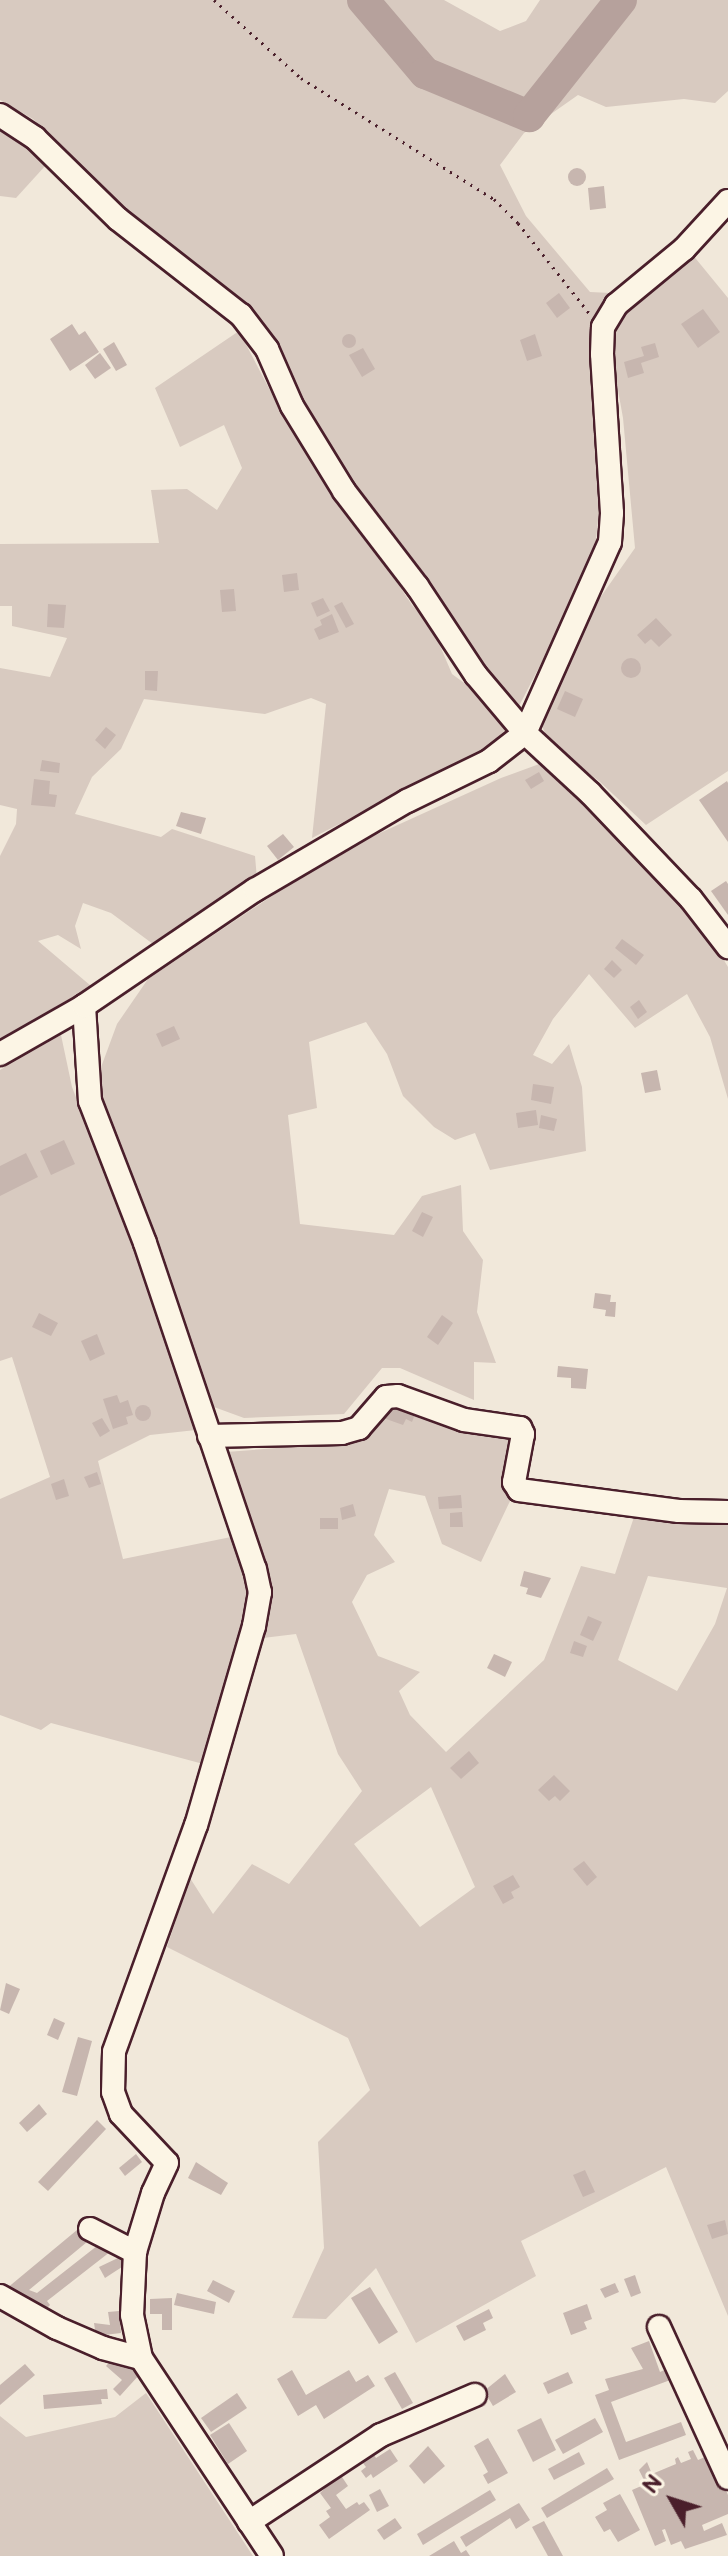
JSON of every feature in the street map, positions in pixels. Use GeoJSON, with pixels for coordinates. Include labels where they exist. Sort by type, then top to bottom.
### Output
{"type":"FeatureCollection","features":[{"type":"Feature","properties":{"kind":"street"},"geometry":{"type":"LineString","coordinates":[[0,115],[35,138],[118,219],[241,315],[267,349],[292,406],[344,491],[417,586],[476,675],[525,733],[590,793],[691,899],[728,947]]}},
{"type":"Feature","properties":{"kind":"street"},"geometry":{"type":"LineString","coordinates":[[0,1054],[84,1006],[255,890],[407,801],[489,761],[525,733],[610,542],[612,513],[603,327],[616,305],[684,249],[728,201]]}},
{"type":"Feature","properties":{"kind":"street"},"geometry":{"type":"LineString","coordinates":[[84,1006],[90,1101],[145,1243],[255,1569],[259,1607],[196,1825],[114,2052],[113,2092],[121,2114],[167,2163],[153,2193],[135,2252],[132,2315],[141,2358],[272,2556]]}},
{"type":"Feature","properties":{"kind":"street"},"geometry":{"type":"LineString","coordinates":[[209,1436],[342,1433],[359,1428],[386,1397],[398,1396],[464,1420],[520,1428],[523,1434],[514,1482],[519,1490],[663,1509],[728,1512]]}},
{"type":"Feature","properties":{"kind":"street"},"geometry":{"type":"LineString","coordinates":[[90,2229],[135,2252]]}},
{"type":"Feature","properties":{"kind":"street"},"geometry":{"type":"LineString","coordinates":[[0,2296],[57,2328],[103,2348],[141,2358]]}},
{"type":"Feature","properties":{"kind":"street"},"geometry":{"type":"LineString","coordinates":[[659,2327],[728,2478]]}},
{"type":"Feature","properties":{"kind":"street"},"geometry":{"type":"LineString","coordinates":[[249,2522],[381,2435],[475,2395]]}},
{"type":"Feature","properties":{"kind":"path"},"geometry":{"type":"LineString","coordinates":[[214,0],[301,78],[494,199],[518,223],[576,300],[603,327]]}},
{"type":"Feature","properties":{"kind":"shaded area"},"geometry":{"type":"Polygon","coordinates":[[[0,0],[444,0],[500,31],[526,21],[540,0],[728,0],[728,91],[715,103],[684,99],[606,107],[578,95],[524,133],[500,165],[526,216],[590,292],[611,293],[589,341],[600,500],[594,561],[518,708],[465,646],[428,579],[369,506],[316,423],[260,318],[229,290],[140,224],[33,119],[0,100],[0,0]]]}},
{"type":"Feature","properties":{"kind":"shaded area"},"geometry":{"type":"Polygon","coordinates":[[[0,128],[16,136],[46,165],[16,198],[0,196],[0,128]]]}},
{"type":"Feature","properties":{"kind":"shaded area"},"geometry":{"type":"Polygon","coordinates":[[[692,254],[728,298],[728,771],[646,825],[599,781],[548,743],[542,725],[595,605],[635,548],[623,418],[614,368],[615,327],[624,308],[692,254]]]}},
{"type":"Feature","properties":{"kind":"shaded area"},"geometry":{"type":"Polygon","coordinates":[[[239,331],[273,396],[412,605],[432,627],[452,674],[479,694],[507,728],[488,748],[312,838],[326,704],[311,698],[265,714],[144,699],[121,749],[92,777],[75,814],[161,837],[172,829],[255,856],[257,879],[153,944],[111,913],[83,903],[75,926],[81,949],[58,935],[38,941],[91,986],[0,1040],[0,856],[16,824],[17,809],[0,805],[0,668],[50,677],[67,638],[12,626],[12,606],[0,606],[0,544],[159,543],[151,490],[187,489],[217,510],[242,468],[224,425],[180,447],[155,388],[239,331]]]}},
{"type":"Feature","properties":{"kind":"shaded area"},"geometry":{"type":"Polygon","coordinates":[[[542,763],[626,844],[719,952],[728,967],[728,1099],[710,1037],[687,994],[635,1028],[589,974],[553,1019],[533,1055],[552,1064],[569,1044],[582,1087],[586,1151],[490,1170],[475,1133],[455,1140],[434,1127],[403,1096],[387,1054],[366,1022],[309,1042],[317,1108],[288,1115],[300,1224],[394,1235],[422,1196],[461,1185],[463,1231],[483,1260],[477,1312],[496,1363],[474,1362],[474,1400],[400,1368],[382,1368],[344,1414],[244,1418],[214,1407],[99,1099],[100,1070],[117,1024],[148,979],[336,853],[501,778],[542,763]]]}},
{"type":"Feature","properties":{"kind":"shaded area"},"geometry":{"type":"Polygon","coordinates":[[[61,1035],[72,1087],[138,1257],[196,1430],[150,1435],[98,1461],[123,1559],[231,1537],[247,1585],[249,1615],[207,1765],[51,1723],[41,1730],[0,1715],[0,1499],[50,1477],[12,1357],[0,1361],[0,1070],[61,1035]]]}},
{"type":"Feature","properties":{"kind":"shaded area"},"geometry":{"type":"Polygon","coordinates":[[[393,1407],[468,1432],[513,1433],[503,1482],[511,1499],[481,1562],[442,1544],[425,1496],[389,1489],[374,1535],[395,1562],[367,1575],[352,1602],[378,1656],[420,1672],[399,1691],[410,1715],[446,1752],[544,1660],[581,1566],[615,1574],[634,1517],[728,1517],[728,2316],[666,2167],[521,2241],[536,2276],[416,2343],[376,2268],[326,2319],[292,2318],[324,2248],[318,2142],[370,2090],[348,2038],[167,1947],[190,1878],[213,1914],[252,1864],[289,1884],[362,1791],[338,1754],[296,1634],[263,1638],[270,1586],[226,1452],[355,1442],[393,1407]],[[648,1576],[618,1660],[677,1691],[715,1624],[727,1588],[648,1576]],[[431,1787],[354,1844],[420,1927],[475,1887],[431,1787]]]}},
{"type":"Feature","properties":{"kind":"shaded area"},"geometry":{"type":"Polygon","coordinates":[[[146,2393],[253,2556],[0,2556],[0,2416],[26,2437],[115,2417],[146,2393]]]}},
{"type":"Feature","properties":{"kind":"building"},"geometry":{"type":"Polygon","coordinates":[[[577,168],[586,177],[577,186],[568,177],[577,168]]]}},
{"type":"Feature","properties":{"kind":"building"},"geometry":{"type":"Polygon","coordinates":[[[604,186],[606,208],[590,210],[588,188],[604,186]]]}},
{"type":"Feature","properties":{"kind":"building"},"geometry":{"type":"Polygon","coordinates":[[[559,293],[570,308],[557,318],[546,303],[559,293]]]}},
{"type":"Feature","properties":{"kind":"building"},"geometry":{"type":"Polygon","coordinates":[[[703,309],[720,332],[698,348],[681,324],[703,309]]]}},
{"type":"Feature","properties":{"kind":"building"},"geometry":{"type":"Polygon","coordinates":[[[72,324],[79,335],[85,331],[99,352],[70,371],[50,339],[72,324]]]}},
{"type":"Feature","properties":{"kind":"building"},"geometry":{"type":"Polygon","coordinates":[[[349,334],[356,341],[349,348],[342,341],[349,334]]]}},
{"type":"Feature","properties":{"kind":"building"},"geometry":{"type":"Polygon","coordinates":[[[535,334],[542,356],[527,361],[520,340],[535,334]]]}},
{"type":"Feature","properties":{"kind":"building"},"geometry":{"type":"Polygon","coordinates":[[[114,342],[127,365],[116,371],[103,349],[114,342]]]}},
{"type":"Feature","properties":{"kind":"building"},"geometry":{"type":"Polygon","coordinates":[[[655,343],[659,357],[641,363],[644,373],[628,378],[624,362],[644,356],[641,347],[655,343]]]}},
{"type":"Feature","properties":{"kind":"building"},"geometry":{"type":"Polygon","coordinates":[[[363,348],[375,369],[362,377],[349,355],[363,348]]]}},
{"type":"Feature","properties":{"kind":"building"},"geometry":{"type":"Polygon","coordinates":[[[100,353],[111,368],[95,379],[85,365],[100,353]]]}},
{"type":"Feature","properties":{"kind":"building"},"geometry":{"type":"Polygon","coordinates":[[[297,573],[299,590],[284,592],[282,575],[297,573]]]}},
{"type":"Feature","properties":{"kind":"building"},"geometry":{"type":"Polygon","coordinates":[[[234,589],[236,611],[222,612],[220,590],[234,589]]]}},
{"type":"Feature","properties":{"kind":"building"},"geometry":{"type":"Polygon","coordinates":[[[323,598],[330,611],[317,617],[311,603],[323,598]]]}},
{"type":"Feature","properties":{"kind":"building"},"geometry":{"type":"Polygon","coordinates":[[[342,602],[354,624],[346,628],[334,606],[342,602]]]}},
{"type":"Feature","properties":{"kind":"building"},"geometry":{"type":"Polygon","coordinates":[[[48,604],[66,605],[64,628],[47,627],[48,604]]]}},
{"type":"Feature","properties":{"kind":"building"},"geometry":{"type":"Polygon","coordinates":[[[332,614],[339,632],[319,640],[314,629],[322,625],[320,620],[332,614]]]}},
{"type":"Feature","properties":{"kind":"building"},"geometry":{"type":"Polygon","coordinates":[[[656,618],[672,635],[659,647],[651,639],[645,644],[637,635],[656,618]]]}},
{"type":"Feature","properties":{"kind":"building"},"geometry":{"type":"Polygon","coordinates":[[[631,658],[638,661],[641,668],[638,675],[631,678],[624,675],[621,668],[624,661],[631,658]]]}},
{"type":"Feature","properties":{"kind":"building"},"geometry":{"type":"Polygon","coordinates":[[[145,671],[158,671],[157,691],[145,690],[145,671]]]}},
{"type":"Feature","properties":{"kind":"building"},"geometry":{"type":"Polygon","coordinates":[[[565,691],[583,699],[575,717],[557,709],[565,691]]]}},
{"type":"Feature","properties":{"kind":"building"},"geometry":{"type":"Polygon","coordinates":[[[106,727],[116,735],[105,749],[95,740],[106,727]]]}},
{"type":"Feature","properties":{"kind":"building"},"geometry":{"type":"Polygon","coordinates":[[[42,760],[60,763],[59,773],[40,771],[42,760]]]}},
{"type":"Feature","properties":{"kind":"building"},"geometry":{"type":"Polygon","coordinates":[[[539,772],[544,781],[531,789],[525,780],[539,772]]]}},
{"type":"Feature","properties":{"kind":"building"},"geometry":{"type":"Polygon","coordinates":[[[34,779],[50,781],[49,794],[57,795],[55,807],[31,805],[34,779]]]}},
{"type":"Feature","properties":{"kind":"building"},"geometry":{"type":"Polygon","coordinates":[[[728,783],[728,842],[699,800],[728,783]]]}},
{"type":"Feature","properties":{"kind":"building"},"geometry":{"type":"Polygon","coordinates":[[[181,812],[206,818],[201,834],[176,826],[181,812]]]}},
{"type":"Feature","properties":{"kind":"building"},"geometry":{"type":"Polygon","coordinates":[[[283,834],[294,847],[278,860],[267,846],[283,834]]]}},
{"type":"Feature","properties":{"kind":"building"},"geometry":{"type":"Polygon","coordinates":[[[726,881],[728,884],[728,915],[711,891],[726,881]]]}},
{"type":"Feature","properties":{"kind":"building"},"geometry":{"type":"Polygon","coordinates":[[[622,939],[644,955],[636,965],[615,948],[622,939]]]}},
{"type":"Feature","properties":{"kind":"building"},"geometry":{"type":"Polygon","coordinates":[[[612,960],[622,970],[614,978],[604,969],[612,960]]]}},
{"type":"Feature","properties":{"kind":"building"},"geometry":{"type":"Polygon","coordinates":[[[639,1000],[647,1012],[638,1019],[630,1007],[639,1000]]]}},
{"type":"Feature","properties":{"kind":"building"},"geometry":{"type":"Polygon","coordinates":[[[174,1026],[180,1039],[162,1047],[156,1034],[174,1026]]]}},
{"type":"Feature","properties":{"kind":"building"},"geometry":{"type":"Polygon","coordinates":[[[657,1070],[661,1090],[645,1093],[641,1073],[657,1070]]]}},
{"type":"Feature","properties":{"kind":"building"},"geometry":{"type":"Polygon","coordinates":[[[533,1084],[554,1087],[551,1104],[531,1100],[533,1084]]]}},
{"type":"Feature","properties":{"kind":"building"},"geometry":{"type":"Polygon","coordinates":[[[536,1110],[538,1125],[518,1128],[516,1113],[536,1110]]]}},
{"type":"Feature","properties":{"kind":"building"},"geometry":{"type":"Polygon","coordinates":[[[541,1115],[557,1119],[554,1131],[539,1128],[541,1115]]]}},
{"type":"Feature","properties":{"kind":"building"},"geometry":{"type":"Polygon","coordinates":[[[64,1140],[75,1164],[51,1175],[40,1151],[64,1140]]]}},
{"type":"Feature","properties":{"kind":"building"},"geometry":{"type":"Polygon","coordinates":[[[26,1153],[38,1177],[0,1196],[0,1166],[26,1153]]]}},
{"type":"Feature","properties":{"kind":"building"},"geometry":{"type":"Polygon","coordinates":[[[422,1212],[433,1217],[423,1237],[412,1231],[422,1212]]]}},
{"type":"Feature","properties":{"kind":"building"},"geometry":{"type":"Polygon","coordinates":[[[595,1293],[611,1295],[610,1302],[616,1302],[615,1317],[605,1316],[606,1310],[593,1308],[595,1293]]]}},
{"type":"Feature","properties":{"kind":"building"},"geometry":{"type":"Polygon","coordinates":[[[39,1313],[58,1323],[51,1336],[32,1327],[39,1313]]]}},
{"type":"Feature","properties":{"kind":"building"},"geometry":{"type":"Polygon","coordinates":[[[442,1315],[453,1323],[438,1345],[427,1337],[442,1315]]]}},
{"type":"Feature","properties":{"kind":"building"},"geometry":{"type":"Polygon","coordinates":[[[97,1334],[105,1354],[90,1361],[81,1341],[97,1334]]]}},
{"type":"Feature","properties":{"kind":"building"},"geometry":{"type":"Polygon","coordinates":[[[558,1366],[588,1369],[586,1389],[571,1388],[571,1378],[557,1377],[558,1366]]]}},
{"type":"Feature","properties":{"kind":"building"},"geometry":{"type":"Polygon","coordinates":[[[117,1395],[120,1403],[128,1400],[133,1415],[126,1417],[128,1424],[113,1429],[103,1399],[117,1395]]]}},
{"type":"Feature","properties":{"kind":"building"},"geometry":{"type":"Polygon","coordinates":[[[394,1401],[417,1409],[412,1422],[406,1419],[403,1425],[375,1415],[378,1407],[390,1412],[394,1401]]]}},
{"type":"Feature","properties":{"kind":"building"},"geometry":{"type":"Polygon","coordinates":[[[140,1405],[146,1405],[151,1413],[149,1419],[140,1421],[135,1416],[135,1410],[140,1405]]]}},
{"type":"Feature","properties":{"kind":"building"},"geometry":{"type":"Polygon","coordinates":[[[102,1418],[110,1431],[100,1437],[92,1423],[102,1418]]]}},
{"type":"Feature","properties":{"kind":"building"},"geometry":{"type":"Polygon","coordinates":[[[97,1472],[101,1484],[89,1488],[84,1477],[97,1472]]]}},
{"type":"Feature","properties":{"kind":"building"},"geometry":{"type":"Polygon","coordinates":[[[64,1479],[69,1496],[56,1500],[51,1484],[64,1479]]]}},
{"type":"Feature","properties":{"kind":"building"},"geometry":{"type":"Polygon","coordinates":[[[461,1495],[462,1508],[439,1509],[438,1497],[461,1495]]]}},
{"type":"Feature","properties":{"kind":"building"},"geometry":{"type":"Polygon","coordinates":[[[353,1504],[356,1516],[342,1520],[340,1508],[353,1504]]]}},
{"type":"Feature","properties":{"kind":"building"},"geometry":{"type":"Polygon","coordinates":[[[462,1512],[463,1527],[450,1527],[450,1513],[462,1512]]]}},
{"type":"Feature","properties":{"kind":"building"},"geometry":{"type":"Polygon","coordinates":[[[320,1518],[338,1518],[338,1529],[320,1529],[320,1518]]]}},
{"type":"Feature","properties":{"kind":"building"},"geometry":{"type":"Polygon","coordinates":[[[524,1571],[551,1578],[541,1598],[526,1594],[528,1588],[520,1586],[524,1571]]]}},
{"type":"Feature","properties":{"kind":"building"},"geometry":{"type":"Polygon","coordinates":[[[588,1616],[602,1622],[593,1641],[580,1635],[588,1616]]]}},
{"type":"Feature","properties":{"kind":"building"},"geometry":{"type":"Polygon","coordinates":[[[574,1641],[587,1646],[583,1657],[570,1653],[574,1641]]]}},
{"type":"Feature","properties":{"kind":"building"},"geometry":{"type":"Polygon","coordinates":[[[494,1654],[512,1662],[505,1677],[487,1668],[494,1654]]]}},
{"type":"Feature","properties":{"kind":"building"},"geometry":{"type":"Polygon","coordinates":[[[469,1751],[479,1763],[461,1779],[450,1768],[469,1751]]]}},
{"type":"Feature","properties":{"kind":"building"},"geometry":{"type":"Polygon","coordinates":[[[554,1775],[570,1791],[560,1801],[555,1796],[549,1801],[538,1790],[554,1775]]]}},
{"type":"Feature","properties":{"kind":"building"},"geometry":{"type":"Polygon","coordinates":[[[584,1861],[597,1877],[587,1886],[573,1869],[584,1861]]]}},
{"type":"Feature","properties":{"kind":"building"},"geometry":{"type":"Polygon","coordinates":[[[513,1875],[520,1887],[511,1892],[514,1898],[503,1904],[493,1886],[513,1875]]]}},
{"type":"Feature","properties":{"kind":"building"},"geometry":{"type":"Polygon","coordinates":[[[6,1983],[20,1989],[9,2014],[0,2010],[6,1983]]]}},
{"type":"Feature","properties":{"kind":"building"},"geometry":{"type":"Polygon","coordinates":[[[54,2018],[65,2023],[58,2040],[47,2035],[54,2018]]]}},
{"type":"Feature","properties":{"kind":"building"},"geometry":{"type":"Polygon","coordinates":[[[78,2037],[92,2041],[77,2096],[62,2092],[78,2037]]]}},
{"type":"Feature","properties":{"kind":"building"},"geometry":{"type":"Polygon","coordinates":[[[39,2104],[47,2114],[27,2132],[19,2123],[39,2104]]]}},
{"type":"Feature","properties":{"kind":"building"},"geometry":{"type":"Polygon","coordinates":[[[97,2120],[106,2129],[48,2191],[38,2182],[97,2120]]]}},
{"type":"Feature","properties":{"kind":"building"},"geometry":{"type":"Polygon","coordinates":[[[136,2154],[142,2162],[125,2176],[119,2168],[136,2154]]]}},
{"type":"Feature","properties":{"kind":"building"},"geometry":{"type":"Polygon","coordinates":[[[196,2162],[228,2183],[221,2195],[188,2178],[196,2162]]]}},
{"type":"Feature","properties":{"kind":"building"},"geometry":{"type":"Polygon","coordinates":[[[585,2170],[595,2192],[583,2197],[573,2175],[585,2170]]]}},
{"type":"Feature","properties":{"kind":"building"},"geometry":{"type":"Polygon","coordinates":[[[725,2220],[728,2234],[712,2239],[707,2225],[725,2220]]]}},
{"type":"Feature","properties":{"kind":"building"},"geometry":{"type":"Polygon","coordinates":[[[83,2225],[93,2237],[29,2290],[37,2293],[102,2242],[115,2248],[47,2301],[50,2305],[46,2309],[6,2289],[83,2225]]]}},
{"type":"Feature","properties":{"kind":"building"},"geometry":{"type":"Polygon","coordinates":[[[120,2257],[125,2265],[105,2278],[99,2267],[120,2257]]]}},
{"type":"Feature","properties":{"kind":"building"},"geometry":{"type":"Polygon","coordinates":[[[635,2275],[641,2293],[631,2297],[624,2279],[635,2275]]]}},
{"type":"Feature","properties":{"kind":"building"},"geometry":{"type":"Polygon","coordinates":[[[213,2280],[235,2291],[229,2303],[207,2291],[213,2280]]]}},
{"type":"Feature","properties":{"kind":"building"},"geometry":{"type":"Polygon","coordinates":[[[615,2283],[619,2292],[605,2298],[600,2289],[615,2283]]]}},
{"type":"Feature","properties":{"kind":"building"},"geometry":{"type":"Polygon","coordinates":[[[370,2287],[398,2332],[379,2344],[351,2298],[370,2287]]]}},
{"type":"Feature","properties":{"kind":"building"},"geometry":{"type":"Polygon","coordinates":[[[177,2293],[216,2302],[214,2314],[174,2305],[177,2293]]]}},
{"type":"Feature","properties":{"kind":"building"},"geometry":{"type":"Polygon","coordinates":[[[172,2298],[172,2330],[162,2330],[162,2314],[150,2314],[150,2299],[172,2298]]]}},
{"type":"Feature","properties":{"kind":"building"},"geometry":{"type":"Polygon","coordinates":[[[587,2304],[592,2319],[584,2322],[587,2329],[571,2335],[563,2313],[587,2304]]]}},
{"type":"Feature","properties":{"kind":"building"},"geometry":{"type":"Polygon","coordinates":[[[489,2309],[493,2318],[483,2323],[486,2330],[464,2341],[456,2326],[489,2309]]]}},
{"type":"Feature","properties":{"kind":"building"},"geometry":{"type":"Polygon","coordinates":[[[119,2311],[121,2333],[96,2336],[94,2323],[110,2325],[108,2312],[119,2311]]]}},
{"type":"Feature","properties":{"kind":"building"},"geometry":{"type":"Polygon","coordinates":[[[649,2341],[660,2372],[669,2368],[673,2379],[611,2402],[626,2442],[681,2422],[686,2435],[619,2460],[595,2395],[609,2390],[605,2379],[643,2369],[631,2348],[649,2341]]]}},
{"type":"Feature","properties":{"kind":"building"},"geometry":{"type":"Polygon","coordinates":[[[117,2353],[140,2374],[120,2396],[113,2389],[122,2380],[106,2366],[117,2353]]]}},
{"type":"Feature","properties":{"kind":"building"},"geometry":{"type":"Polygon","coordinates":[[[25,2364],[35,2375],[0,2405],[0,2385],[25,2364]]]}},
{"type":"Feature","properties":{"kind":"building"},"geometry":{"type":"Polygon","coordinates":[[[292,2370],[306,2395],[349,2370],[356,2382],[368,2375],[375,2386],[324,2419],[316,2405],[298,2416],[277,2379],[292,2370]]]}},
{"type":"Feature","properties":{"kind":"building"},"geometry":{"type":"Polygon","coordinates":[[[395,2372],[413,2403],[402,2409],[384,2378],[395,2372]]]}},
{"type":"Feature","properties":{"kind":"building"},"geometry":{"type":"Polygon","coordinates":[[[568,2372],[573,2383],[548,2394],[543,2383],[568,2372]]]}},
{"type":"Feature","properties":{"kind":"building"},"geometry":{"type":"Polygon","coordinates":[[[505,2374],[516,2392],[493,2406],[484,2391],[505,2374]]]}},
{"type":"Feature","properties":{"kind":"building"},"geometry":{"type":"Polygon","coordinates":[[[107,2389],[108,2399],[101,2399],[102,2404],[44,2409],[43,2395],[107,2389]]]}},
{"type":"Feature","properties":{"kind":"building"},"geometry":{"type":"Polygon","coordinates":[[[237,2393],[247,2408],[211,2432],[201,2418],[237,2393]]]}},
{"type":"Feature","properties":{"kind":"building"},"geometry":{"type":"Polygon","coordinates":[[[541,2418],[556,2450],[533,2462],[517,2430],[541,2418]]]}},
{"type":"Feature","properties":{"kind":"building"},"geometry":{"type":"Polygon","coordinates":[[[595,2418],[603,2432],[563,2454],[555,2440],[595,2418]]]}},
{"type":"Feature","properties":{"kind":"building"},"geometry":{"type":"Polygon","coordinates":[[[229,2423],[247,2451],[228,2464],[210,2435],[229,2423]]]}},
{"type":"Feature","properties":{"kind":"building"},"geometry":{"type":"Polygon","coordinates":[[[488,2438],[508,2473],[488,2484],[483,2475],[488,2472],[474,2446],[488,2438]]]}},
{"type":"Feature","properties":{"kind":"building"},"geometry":{"type":"Polygon","coordinates":[[[368,2446],[376,2458],[390,2449],[398,2461],[373,2478],[371,2474],[366,2478],[361,2471],[366,2467],[356,2454],[368,2446]]]}},
{"type":"Feature","properties":{"kind":"building"},"geometry":{"type":"Polygon","coordinates":[[[428,2446],[445,2466],[424,2484],[409,2466],[428,2446]]]}},
{"type":"Feature","properties":{"kind":"building"},"geometry":{"type":"Polygon","coordinates":[[[693,2450],[698,2460],[705,2457],[712,2473],[718,2470],[728,2495],[728,2514],[702,2525],[704,2531],[722,2523],[727,2535],[685,2549],[681,2541],[671,2545],[665,2529],[662,2530],[666,2541],[655,2546],[632,2490],[646,2484],[639,2470],[647,2462],[652,2474],[676,2464],[678,2457],[681,2463],[691,2459],[688,2452],[693,2450]]]}},
{"type":"Feature","properties":{"kind":"building"},"geometry":{"type":"Polygon","coordinates":[[[579,2452],[585,2464],[554,2480],[548,2469],[579,2452]]]}},
{"type":"Feature","properties":{"kind":"building"},"geometry":{"type":"Polygon","coordinates":[[[607,2468],[614,2479],[547,2518],[541,2508],[607,2468]]]}},
{"type":"Feature","properties":{"kind":"building"},"geometry":{"type":"Polygon","coordinates":[[[340,2474],[348,2486],[336,2495],[346,2509],[357,2502],[359,2505],[364,2502],[370,2510],[329,2539],[319,2525],[330,2517],[326,2511],[331,2508],[320,2493],[340,2474]]]}},
{"type":"Feature","properties":{"kind":"building"},"geometry":{"type":"Polygon","coordinates":[[[380,2489],[389,2506],[377,2512],[369,2495],[380,2489]]]}},
{"type":"Feature","properties":{"kind":"building"},"geometry":{"type":"Polygon","coordinates":[[[490,2490],[496,2500],[423,2545],[417,2534],[490,2490]]]}},
{"type":"Feature","properties":{"kind":"building"},"geometry":{"type":"Polygon","coordinates":[[[620,2494],[640,2530],[618,2542],[610,2529],[604,2532],[595,2517],[607,2510],[603,2503],[620,2494]]]}},
{"type":"Feature","properties":{"kind":"building"},"geometry":{"type":"Polygon","coordinates":[[[519,2503],[530,2520],[516,2529],[510,2518],[466,2547],[460,2537],[519,2503]]]}},
{"type":"Feature","properties":{"kind":"building"},"geometry":{"type":"Polygon","coordinates":[[[395,2518],[402,2528],[384,2540],[377,2530],[395,2518]]]}},
{"type":"Feature","properties":{"kind":"building"},"geometry":{"type":"Polygon","coordinates":[[[544,2521],[563,2556],[548,2556],[532,2527],[544,2521]]]}},
{"type":"Feature","properties":{"kind":"building"},"geometry":{"type":"Polygon","coordinates":[[[454,2541],[461,2553],[466,2550],[470,2556],[429,2556],[454,2541]]]}},
{"type":"Feature","properties":{"kind":"waterway"},"geometry":{"type":"LineString","coordinates":[[363,0],[425,73],[529,116],[621,0]]}}]}
